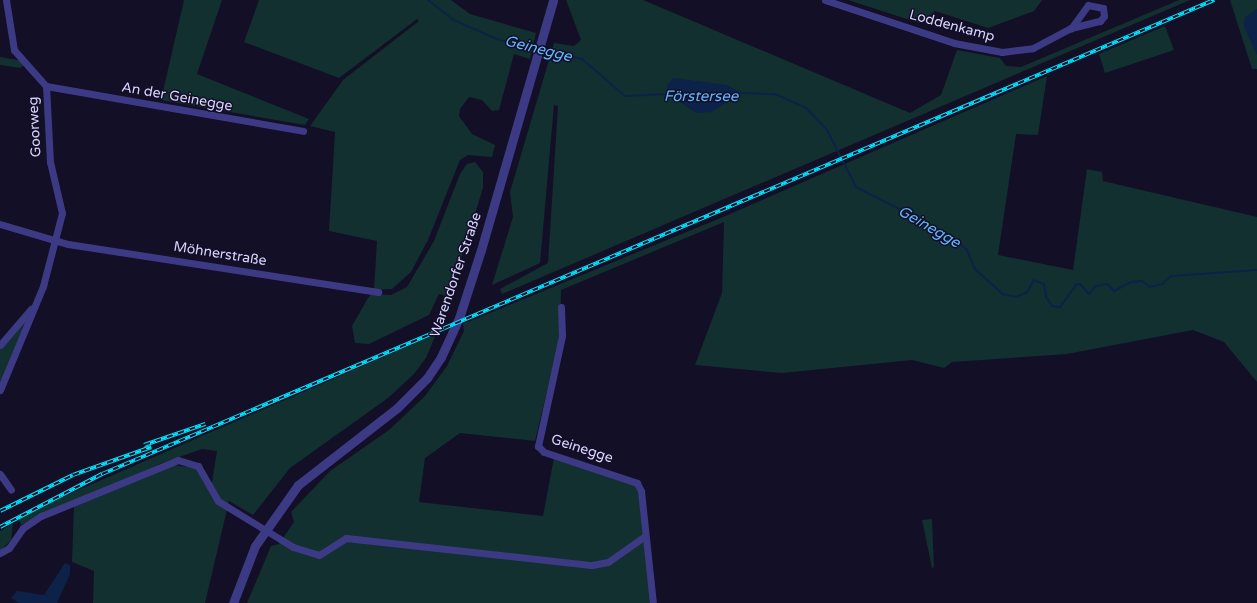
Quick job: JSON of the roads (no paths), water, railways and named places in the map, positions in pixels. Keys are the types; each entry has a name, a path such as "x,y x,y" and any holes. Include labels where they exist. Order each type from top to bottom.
{"street":[{"name":"Goorweg","path":"0,390 36,304 58,241 62,213 50,162 46,86 14,50 6,0"},
{"name":"Warendorfer Straße","path":"233,603 247,562 265,529 304,479 398,408 427,378 441,357 459,318 535,74 553,0"},
{"name":"Loddenkamp","path":"825,0 987,50 1033,48 1071,28 1100,21 1104,16 1103,8 1088,5 1071,28"},
{"name":"An der Geinegge","path":"46,86 303,131"},
{"name":"Möhnerstraße","path":"0,224 58,241 378,292"},
{"path":"0,345 36,304"},
{"name":"Geinegge","path":"561,307 562,336 538,446 544,452 637,483 641,491 653,603"},
{"path":"0,553 13,544 23,528 41,516 178,460 198,466 218,501 293,547 319,555 346,538 592,565 608,562 645,536"},
{"path":"0,474 11,490"},
{"path":"633,545 648,550"}],"water":[{"path":"1257,9 1257,55 1244,27 1245,17"},
{"name":"Förstersee","path":"673,78 727,85 742,93 711,112 696,113 668,94 667,85"},
{"path":"65,563 70,565 70,574 57,603 19,603 11,598 17,591 44,595"}],"waterway":[{"name":"Geinegge","path":"428,0 454,20 494,38 537,50"},
{"name":"Geinegge","path":"541,51 582,59 625,96 668,94"},
{"name":"Geinegge","path":"742,93 775,94 806,108 827,130 856,187 899,209 933,233 950,236 967,250 975,269 1003,294 1016,297 1027,292 1034,280 1044,284 1046,297 1052,306 1060,307 1076,285 1080,284 1089,294 1096,286 1107,284 1114,291 1131,282 1142,281 1150,287 1162,284 1171,276 1257,270"}],"railway":[{"path":"0,527 102,474 1214,0"},
{"path":"144,445 205,424"},
{"path":"0,511 73,475 151,447"}]}
